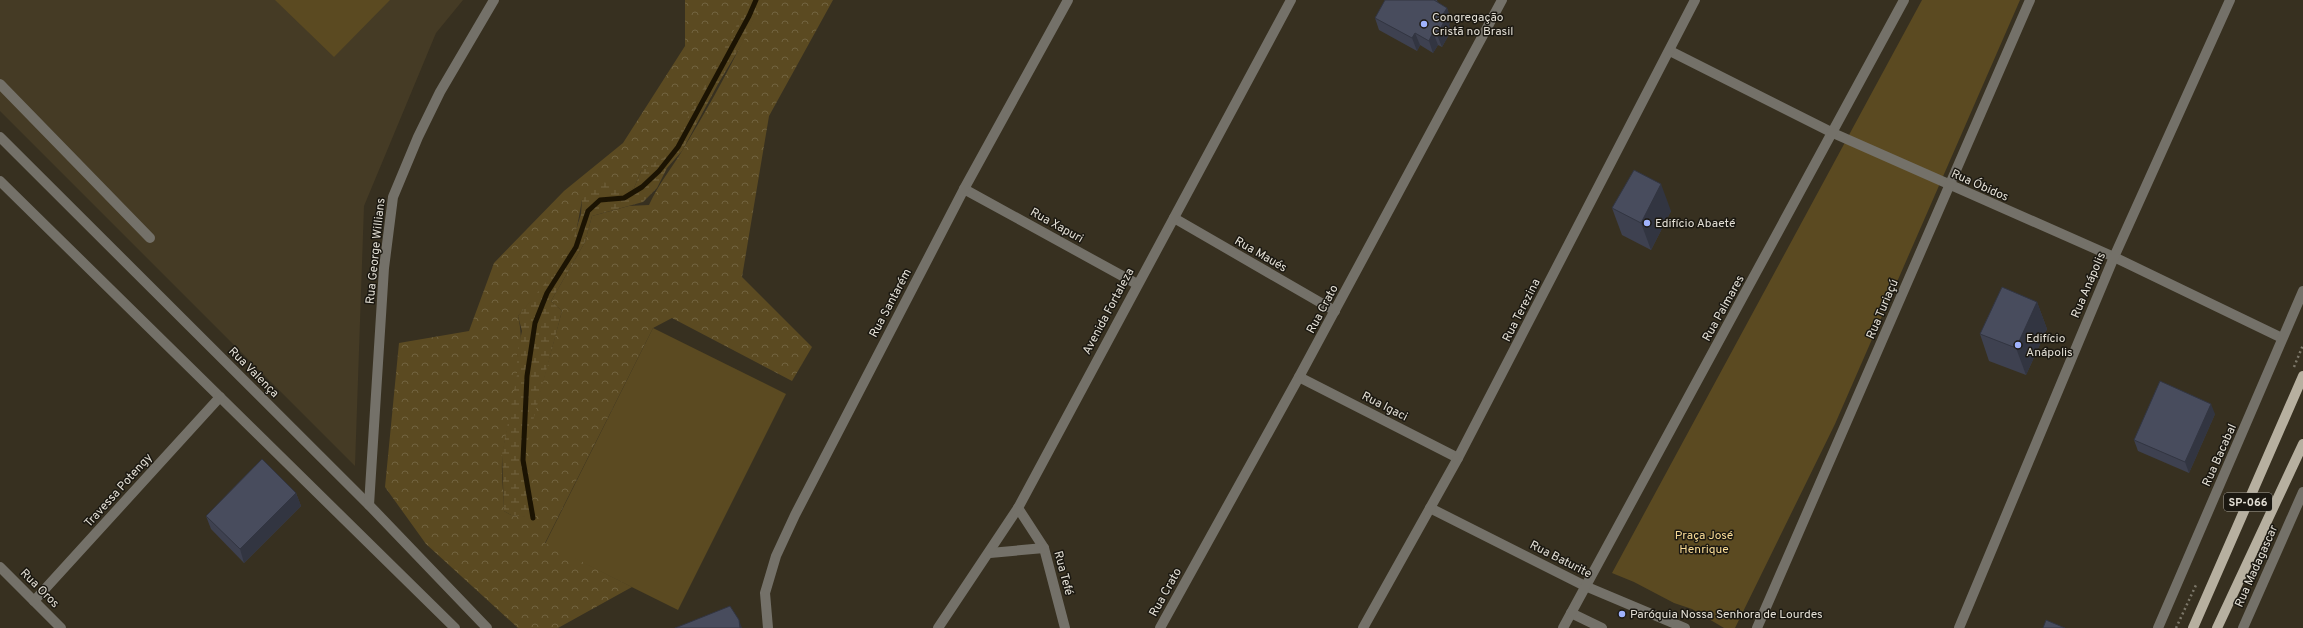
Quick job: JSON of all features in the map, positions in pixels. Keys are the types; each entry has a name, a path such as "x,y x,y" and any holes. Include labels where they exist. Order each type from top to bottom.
{"main road":[{"name":"SP-066","path":"2193,628 2303,376"},
{"name":"SP-066","path":"2217,628 2303,444"}],"street":[{"name":"Rua George Willians","path":"369,505 384,268 392,197 418,137 440,92 494,0"},
{"name":"Rua Santarém","path":"768,628 765,593 776,556 788,528 964,189 1068,0"},
{"name":"Avenida Fortaleza","path":"938,628 990,553 1018,508 1137,284 1291,0"},
{"name":"Rua Crato","path":"1160,628 1335,311 1502,0"},
{"name":"Rua Terezina","path":"1363,628 1458,458 1670,51 1695,0"},
{"name":"Rua Palmares","path":"1563,628 1904,0"},
{"name":"Rua Turiaçú","path":"1757,628 2030,0"},
{"name":"Rua Anápolis","path":"1959,628 2114,258 2230,0"},
{"name":"Rua Óbidos","path":"1670,51 1833,133 1949,186 2114,258 2282,338"},
{"path":"0,84 150,238"},
{"name":"Rua Valença","path":"0,137 369,505 487,628"},
{"path":"0,181 455,628"},
{"name":"Rua Xapuri","path":"964,189 1137,284"},
{"name":"Rua Maués","path":"1174,218 1335,311"},
{"name":"Rua Bacabal","path":"2158,628 2303,292"},
{"name":"Rua Igaci","path":"1299,377 1458,458"},
{"name":"Travessa Potengy","path":"34,601 220,398"},
{"name":"Rua Madagascar","path":"2243,628 2299,507 2303,492"},
{"name":"Rua Tefé","path":"1018,508 1044,548 1065,628"},
{"name":"Rua Baturite","path":"1430,508 1585,586 1685,628"},
{"path":"990,553 1044,548"},
{"name":"Rua Oros","path":"0,567 61,628"},
{"path":"1571,613 1602,628"}],"shaded area":[{"path":"0,0 463,0 436,33 364,206 355,466 0,111"}],"green space":[{"path":"275,0 390,0 334,57"},
{"path":"685,0 753,0 671,156 641,171 634,188 621,194 607,183 582,200 572,254 518,316 521,348 519,366 502,459 504,511 511,515 532,517 523,455 562,311 551,301 585,242 592,216 629,206 649,205 656,191 704,114 744,39 762,0 833,0 769,116 742,277 812,347 792,381 672,318 653,328 545,543 632,587 558,628 518,628 426,544 385,487 399,343 469,331 494,263 564,191 623,143 685,46"},
{"path":"750,0 763,0 742,44 718,84 682,151 667,168 657,188 643,202 592,216 585,242 551,301 562,311 523,459 533,518 511,515 504,511 502,454 517,375 517,354 522,331 518,316 569,254 581,214 582,200 596,185 607,182 621,193 634,188 641,171 668,155"},
{"name":"Praça José Henrique","path":"1922,0 2020,0 1835,424 1735,628 1724,628 1692,609 1674,603 1634,582 1612,573"},
{"path":"653,328 786,394 678,610 545,544"}],"building":[{"name":"Congregação Cristã no Brasil","path":"1385,0 1434,0 1447,8 1442,16 1446,18 1437,35 1433,32 1429,41 1415,33 1412,38 1375,18"},
{"path":"1634,170 1661,184 1641,223 1612,208"},
{"path":"2002,287 2037,302 2016,348 1980,334"},
{"path":"2160,381 2211,404 2185,462 2134,440"},
{"path":"262,459 296,493 240,549 206,516"},
{"path":"730,606 739,620 740,628 675,628"},
{"path":"2046,620 2065,628 2043,628"}],"waterway":[{"path":"533,518 523,460 527,376 535,323 547,293 576,247 588,211 600,200 624,198 642,187 659,171 678,147 749,16 756,0"}],"place":[{"name":"Congregação Cristã no Brasil","path":"1424,24"},
{"name":"Edifício Abaeté","path":"1647,223"},
{"name":"Edifício Anápolis","path":"2018,345"},
{"name":"Paróquia Nossa Senhora de Lourdes","path":"1622,614"}]}
